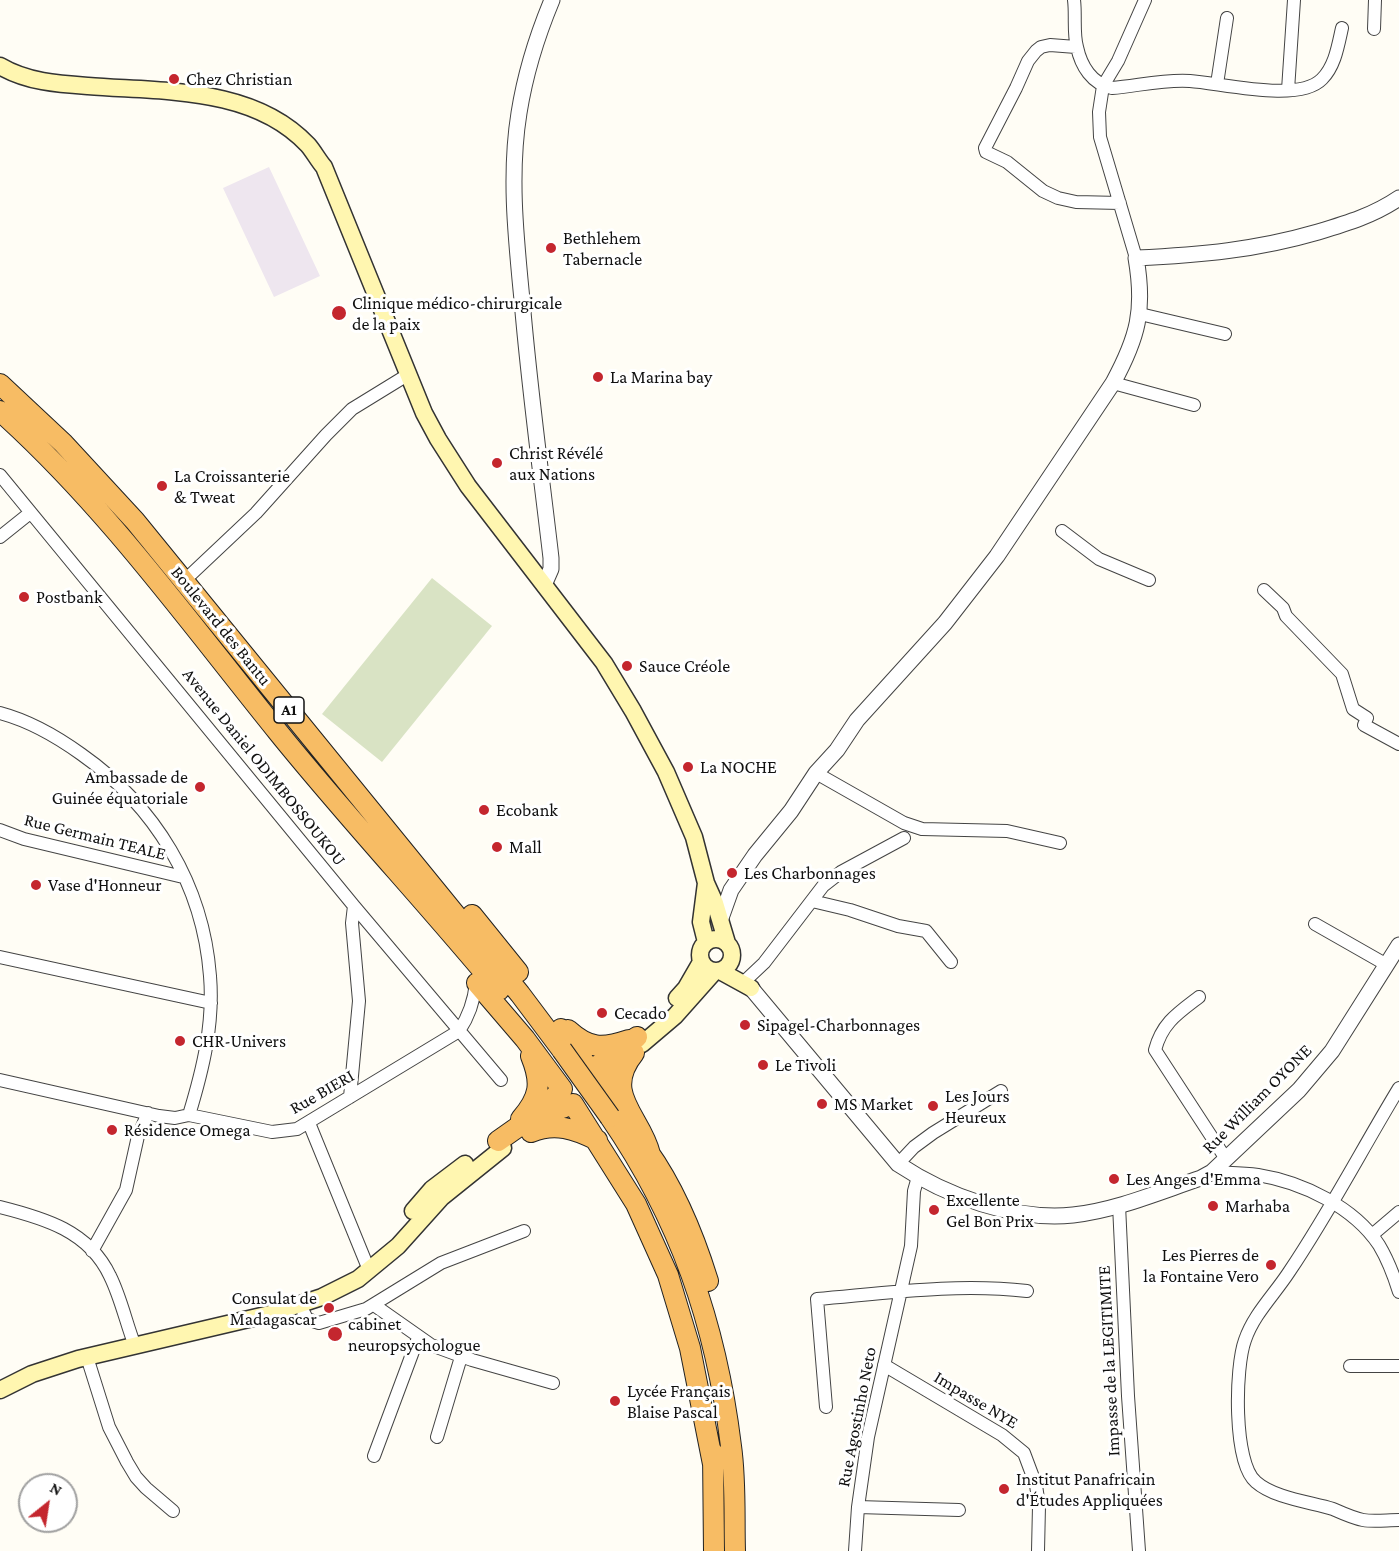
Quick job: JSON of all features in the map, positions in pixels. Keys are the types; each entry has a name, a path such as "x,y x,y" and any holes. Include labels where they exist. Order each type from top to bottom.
{"highway":[{"name":"Boulevard des Bantu","path":"0,384 80,461 185,580 513,985 558,1053"},
{"name":"Boulevard des Bantu","path":"0,411 67,476 115,530 280,734 474,960 558,1053"},
{"path":"297,719 321,741 493,938 595,1075 667,1182 693,1237 717,1311 731,1374 735,1410 736,1434 732,1448"},
{"path":"280,734 296,762 525,1040 568,1097 603,1126 643,1168 662,1203 695,1282 714,1350 732,1448 735,1551"},
{"path":"550,1014 579,1040 587,1044 604,1046 640,1040"},
{"path":"501,1145 536,1095 538,1071 525,1040"},
{"path":"595,1075 610,1058 640,1040"},
{"path":"640,1040 625,1066 621,1087 628,1108 648,1144 650,1154"},
{"path":"558,1053 603,1126 634,1170 650,1199 677,1263 686,1291 707,1374 712,1416 714,1551"},
{"path":"580,1068 595,1075 600,1092 594,1101 584,1106 568,1097 564,1079 571,1071 580,1068"},
{"path":"501,1145 542,1110 568,1097"},
{"path":"501,1145 549,1127 566,1127 579,1131 603,1126"}],"main road":[{"path":"0,66 35,80 55,83 216,98 265,114 292,131 308,146 324,167 424,413 452,462 604,663 656,751 694,837 706,884 730,951 728,966 712,968 675,1016 640,1040"},
{"path":"706,884 701,922 706,942"},
{"path":"719,939 730,951 749,984 712,968 700,951 706,942 719,939"},
{"path":"0,1390 43,1370 87,1356 270,1314 337,1291 369,1270 386,1255 402,1224 432,1189 501,1145"}],"street":[{"path":"544,585 551,569 551,558 526,349 514,179 518,116 523,90 552,0"},
{"path":"1074,0 1076,47 1090,76 1104,86 1127,87 1178,80 1261,90 1310,87 1321,81 1332,65 1342,28"},
{"path":"720,918 731,890 816,773 837,750 857,720 945,623 997,556 1113,383 1135,338 1140,314 1136,258 1100,137 1099,112 1104,86 1118,61 1145,0"},
{"path":"1288,90 1294,0"},
{"path":"1374,29 1375,0"},
{"path":"1217,84 1227,18"},
{"path":"1076,47 1050,45 1041,47 1028,60 985,148 986,152 1007,162 1043,191 1058,198 1076,202 1120,203"},
{"path":"1136,258 1223,252 1281,243 1370,216 1399,198"},
{"path":"1140,314 1225,334"},
{"path":"185,580 256,513 352,409 409,374"},
{"path":"1113,383 1194,405"},
{"name":"Avenue Daniel ODIMBOSSOUKOU","path":"0,475 354,906 501,1080"},
{"path":"0,537 30,513"},
{"path":"1062,531 1099,559 1149,580"},
{"path":"1264,590 1342,674 1353,709 1367,718 1364,724 1399,744"},
{"path":"0,713 43,730 84,756 116,781 154,823 171,850 196,906 204,934 210,978 211,1003 205,1054 189,1115"},
{"path":"816,773 904,823 922,828 1007,831 1059,843"},
{"name":"Rue Germain TEALE","path":"0,830 24,839 183,877"},
{"path":"749,984 823,886 841,872 904,838"},
{"path":"812,901 850,910 898,926 926,931 951,962"},
{"path":"350,1097 358,1001 352,923 354,906"},
{"path":"1315,924 1387,965"},
{"name":"Rue William OYONE","path":"749,984 898,1164 918,1177 975,1202 1018,1212 1069,1215 1119,1205 1201,1178 1212,1172 1299,1090 1332,1051 1399,945"},
{"path":"0,957 211,1003"},
{"path":"459,1031 468,1017 476,983"},
{"path":"1199,997 1168,1022 1155,1050 1226,1159"},
{"name":"Rue BIERI","path":"0,1080 175,1118 189,1115 272,1132 288,1131 309,1123 459,1031"},
{"path":"1399,1088 1289,1272 1252,1323 1238,1364 1237,1390 1242,1446 1248,1471 1255,1481 1268,1489 1360,1520 1399,1520"},
{"path":"898,1164 914,1146 1001,1091"},
{"path":"92,1251 126,1190 138,1136 148,1113"},
{"path":"309,1123 369,1270"},
{"path":"1212,1172 1256,1175 1283,1180 1332,1203 1372,1235 1385,1255 1399,1292"},
{"name":"Rue Agostinho Neto","path":"855,1551 858,1507 873,1406 902,1292 911,1246 914,1191 918,1177"},
{"name":"Impasse de la LEGITIMITE","path":"1119,1205 1128,1396 1139,1551"},
{"path":"0,1207 44,1219 81,1239 109,1274 135,1346"},
{"path":"1372,1235 1399,1212"},
{"path":"300,1305 307,1319 319,1323 374,1305 441,1263 524,1231"},
{"path":"826,1407 817,1299 983,1287 1027,1291"},
{"path":"374,1305 418,1338 440,1349 553,1383"},
{"path":"374,1456 418,1338"},
{"path":"87,1356 110,1427 127,1462 146,1488 173,1511"},
{"path":"437,1437 461,1357"},
{"name":"Impasse NYE","path":"884,1365 1002,1435 1024,1453 1036,1485 1039,1506 1038,1551"},
{"path":"1350,1366 1399,1366"},
{"path":"858,1507 959,1510"}],"shaded area":[{"path":"269,167 320,276 274,297 223,188"}],"green space":[{"path":"432,578 492,626 382,762 322,714"}],"place":[{"name":"Chez Christian","path":"174,79"},
{"name":"Bethlehem Tabernacle","path":"551,248"},
{"name":"Clinique médico-chirurgicale de la paix","path":"339,313"},
{"name":"La Marina bay","path":"598,377"},
{"name":"Christ Révélé aux Nations","path":"497,463"},
{"name":"La Croissanterie & Tweat","path":"162,486"},
{"name":"Postbank","path":"24,597"},
{"name":"Sauce Créole","path":"627,666"},
{"name":"La NOCHE","path":"688,767"},
{"name":"Ambassade de Guinée équatoriale","path":"200,787"},
{"name":"Ecobank","path":"484,810"},
{"name":"Mall","path":"497,847"},
{"name":"Les Charbonnages","path":"732,873"},
{"name":"Vase d'Honneur","path":"36,885"},
{"name":"Cecado","path":"602,1013"},
{"name":"Sipagel-Charbonnages","path":"745,1025"},
{"name":"CHR-Univers","path":"180,1041"},
{"name":"Le Tivoli","path":"763,1065"},
{"name":"MS Market","path":"822,1104"},
{"name":"Les Jours Heureux","path":"933,1106"},
{"name":"Résidence Omega","path":"112,1130"},
{"name":"Les Anges d'Emma","path":"1114,1179"},
{"name":"Marhaba","path":"1213,1206"},
{"name":"Excellente Gel Bon Prix","path":"934,1210"},
{"name":"Les Pierres de la Fontaine Vero","path":"1271,1265"},
{"name":"Consulat de Madagascar","path":"329,1308"},
{"name":"cabinet neuropsychologue","path":"335,1334"},
{"name":"Lycée Français Blaise Pascal","path":"615,1401"},
{"name":"Institut Panafricain d'Études Appliquées","path":"1004,1489"}]}
